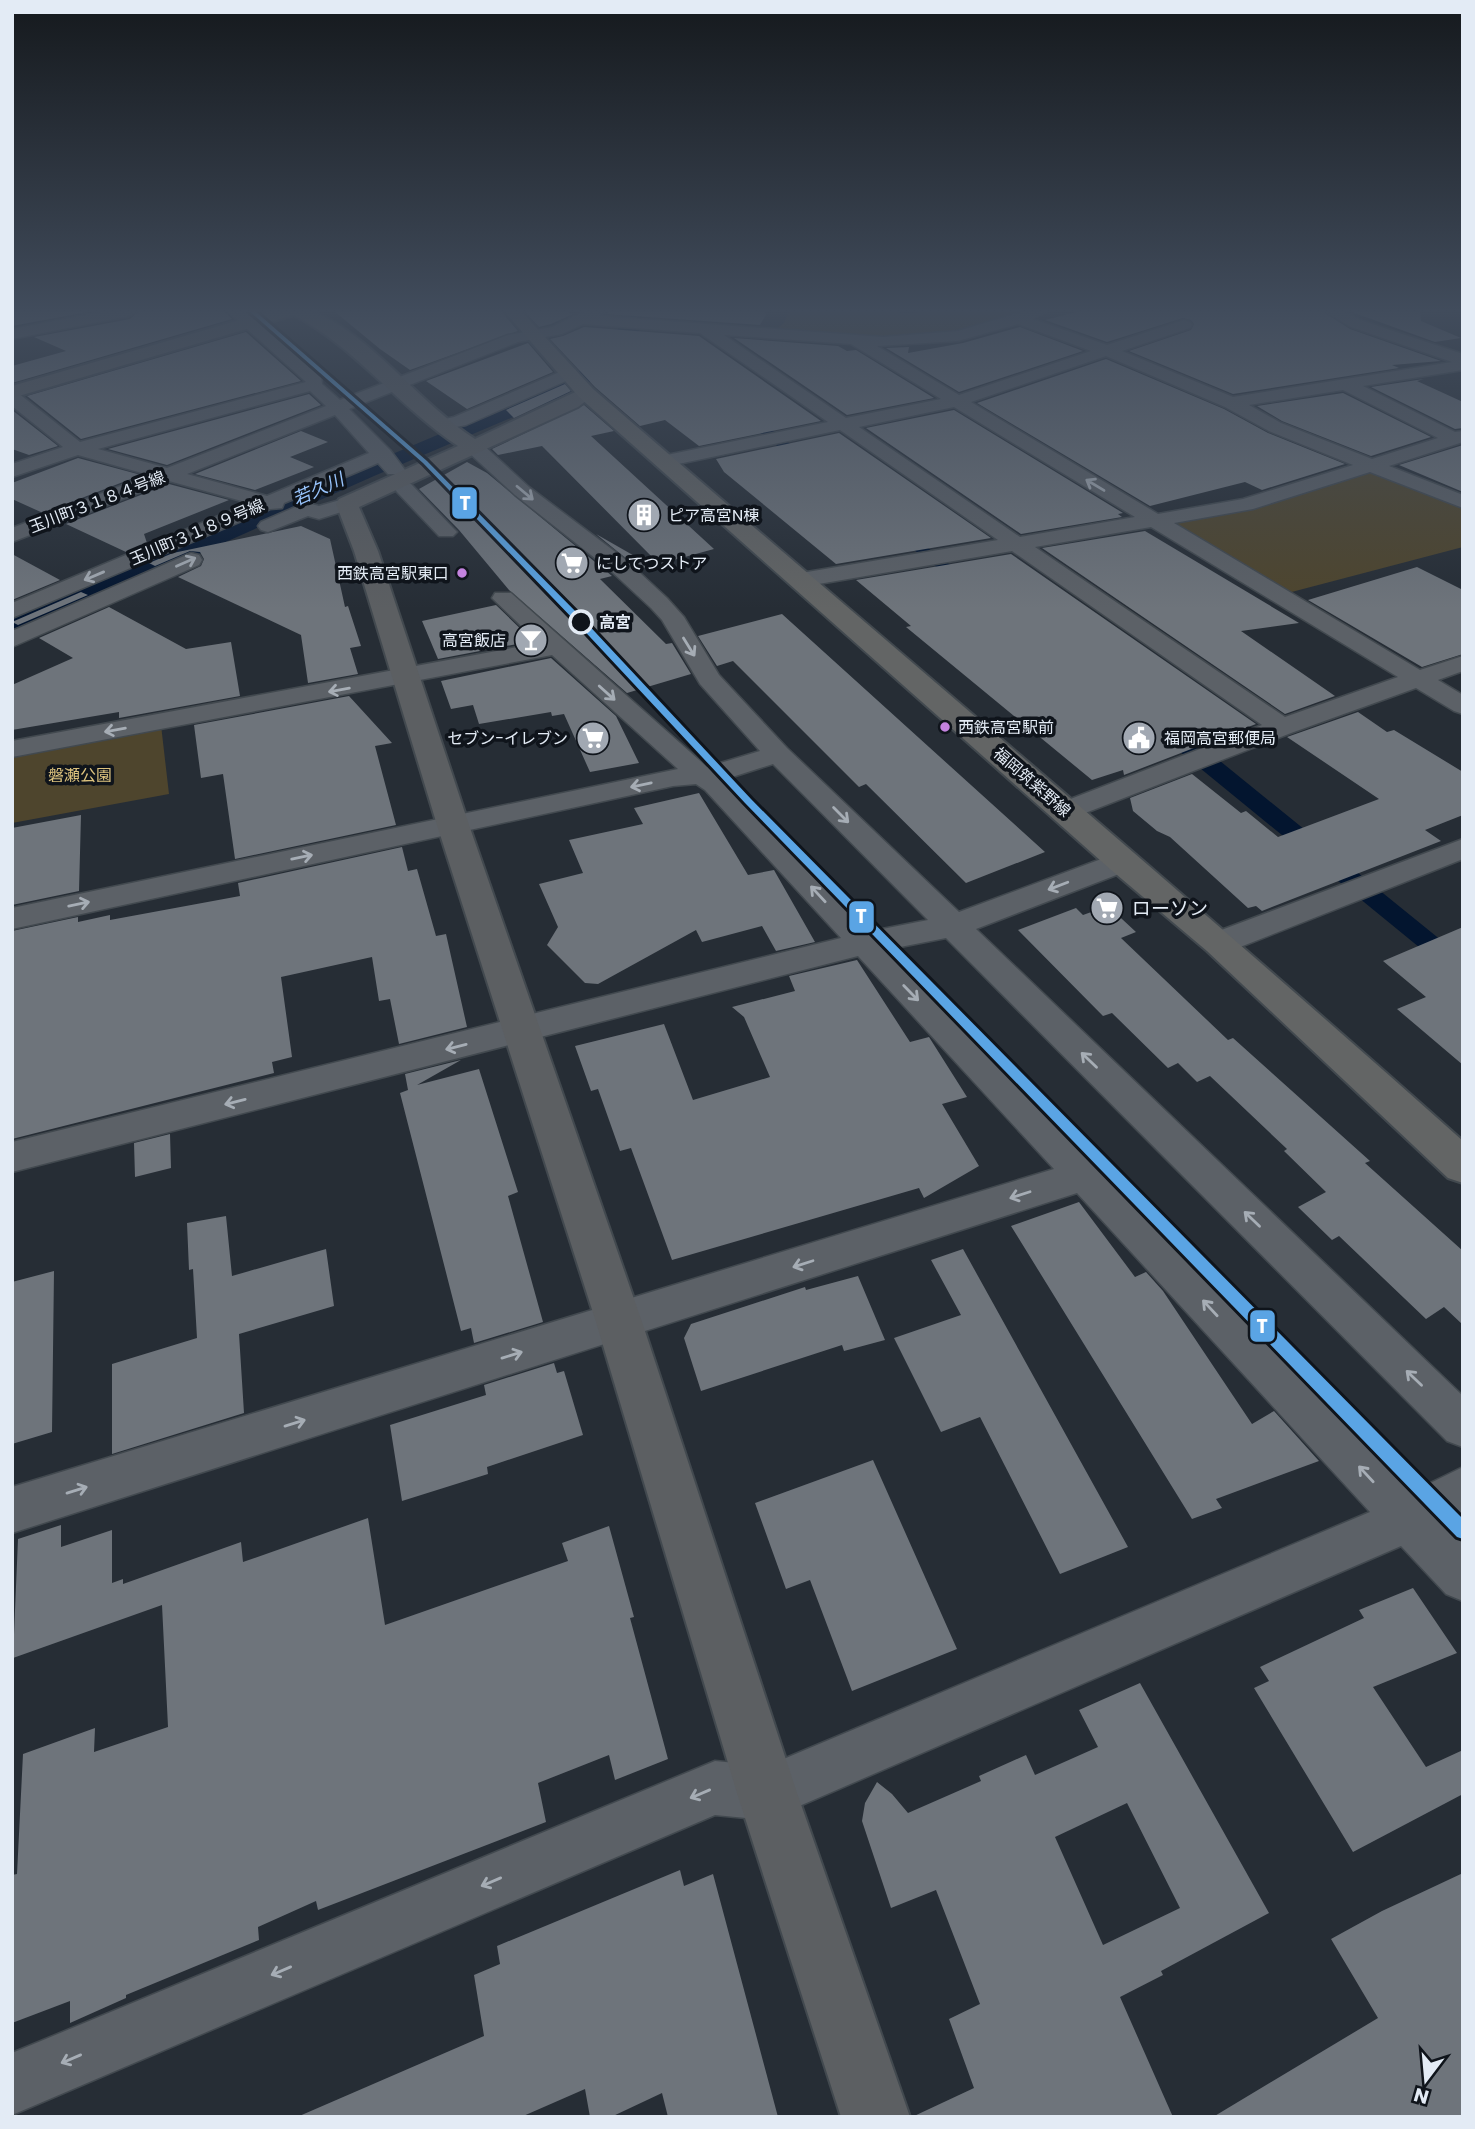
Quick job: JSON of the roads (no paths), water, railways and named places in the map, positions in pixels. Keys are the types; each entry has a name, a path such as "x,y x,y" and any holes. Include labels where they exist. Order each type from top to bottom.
{"main road":[{"name":"福岡筑紫野線","path":"608,410 1122,862 1219,943 1463,1166"}],"street":[{"path":"30,410 77,449 268,501 298,513 307,509 319,513 348,504 395,473 553,410"},
{"path":"12,471 77,449 216,410"},
{"name":"玉川町３１８４号線","path":"12,536 335,410"},
{"path":"340,410 446,533"},
{"path":"426,410 484,453 522,491 618,565 659,603 672,617 709,679 778,754 1463,1426"},
{"path":"444,426 491,410"},
{"path":"824,410 1282,727"},
{"path":"664,461 911,410"},
{"path":"972,410 1463,706"},
{"path":"1245,410 1275,426 1463,502"},
{"path":"1400,410 1458,438"},
{"path":"801,580 1246,505 1458,438"},
{"name":"玉川町３１８９号線","path":"12,611 268,501 395,473"},
{"path":"348,504 366,551 453,825 620,1322 767,1793 876,2117"},
{"name":"玉川町３１８９号線","path":"254,532 298,513"},
{"name":"玉川町３１８９号線","path":"12,640 216,549"},
{"path":"505,599 555,647 700,775 715,784 1463,1577"},
{"path":"12,749 555,647"},
{"path":"1065,811 1282,727 1463,663"},
{"path":"12,919 673,778 712,775 778,754"},
{"path":"1219,943 1463,848"},
{"path":"12,1157 864,943 953,926 1122,862"},
{"path":"12,1510 1085,1175"},
{"path":"12,2084 715,1788 767,1793 1408,1519 1463,1490"}],"water":[{"name":"若久川","path":"493,410 529,410 12,637 12,615"},
{"path":"730,410 746,410 1051,641 1204,748 1463,958 1463,983 1184,755"}],"place":[{"name":"ピア高宮N棟","path":"644,515"},
{"name":"にしてつストア","path":"572,563"},
{"name":"西鉄高宮駅東口","path":"462,573"},
{"name":"高宮","path":"581,622"},
{"name":"高宮飯店","path":"531,640"},
{"name":"西鉄高宮駅前","path":"945,727"},
{"name":"セブン-イレブン","path":"593,738"},
{"name":"福岡高宮郵便局","path":"1139,738"},
{"name":"ローソン","path":"1107,908"}],"park label":[{"name":"磐瀬公園","path":"80,775"}]}
